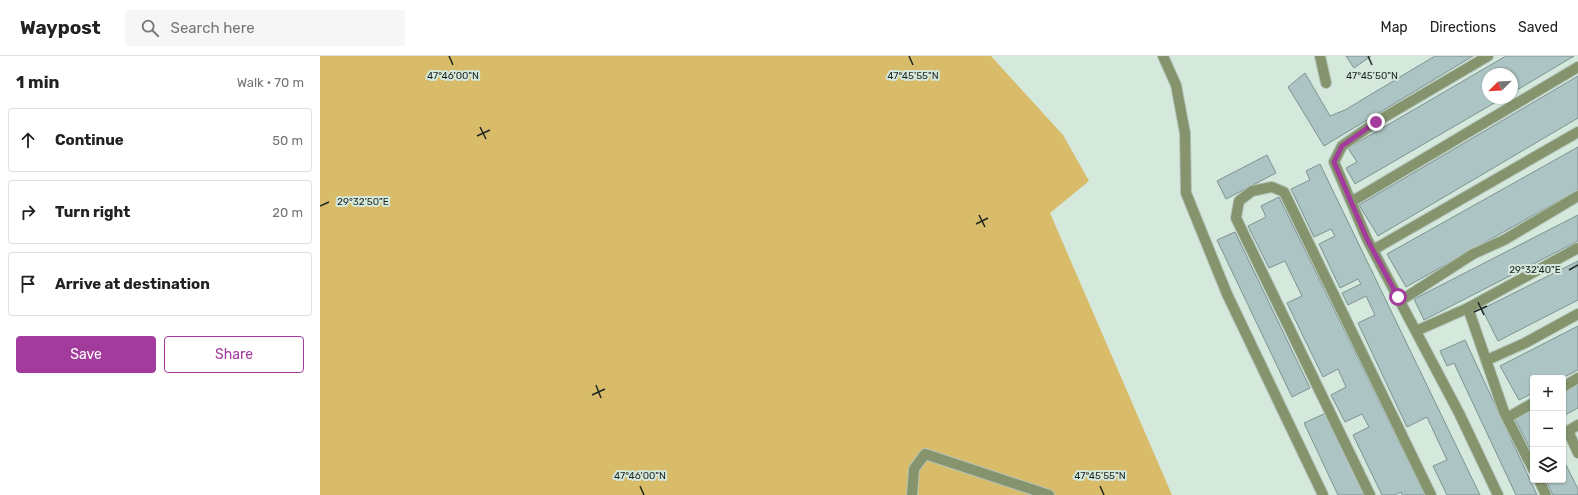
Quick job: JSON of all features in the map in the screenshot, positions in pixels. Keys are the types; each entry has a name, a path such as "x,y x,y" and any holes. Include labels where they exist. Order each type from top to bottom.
{"street":[{"path":"1163,56 1176,85 1185,133 1186,193 1227,294 1323,495"},
{"path":"1320,56 1326,83"},
{"path":"1488,56 1376,122 1342,146 1334,162 1373,250 1460,413 1498,495"},
{"path":"1351,202 1578,67"},
{"path":"1373,250 1578,132"},
{"path":"1370,495 1236,218 1239,201 1252,191 1272,187 1284,192 1431,495"},
{"path":"1400,301 1473,254 1504,240 1578,196"},
{"path":"1416,331 1468,308 1578,248"},
{"path":"1468,308 1507,418 1530,463"},
{"path":"1487,360 1525,343 1578,314"},
{"path":"1566,385 1578,378"},
{"path":"1507,418 1530,405"},
{"path":"1578,425 1568,431 1578,453"},
{"path":"912,495 914,469 925,454 1049,495"},
{"path":"1540,483 1546,495"}],"shaded area":[{"path":"320,56 991,56 1063,135 1089,181 1050,213 1172,495 320,495"}],"building":[{"path":"1346,56 1371,56 1354,68"},
{"path":"1435,56 1473,56 1324,146 1288,87 1305,73 1330,116 1345,110"},
{"path":"1506,56 1574,56 1518,89 1518,68 1485,68"},
{"path":"1482,70 1482,104 1493,104 1355,184 1346,168 1357,162 1348,148"},
{"path":"1578,76 1578,118 1378,236 1359,205"},
{"path":"1578,147 1578,190 1406,287 1387,254"},
{"path":"1267,155 1276,173 1226,199 1217,181"},
{"path":"1320,164 1480,495 1447,495 1433,466 1447,460 1427,417 1407,427 1358,323 1375,315 1366,296 1348,305 1342,293 1361,284 1358,279 1340,288 1319,244 1335,236 1331,229 1314,237 1291,189 1310,180 1306,171"},
{"path":"1279,197 1425,495 1402,495 1401,492 1395,495 1382,495 1353,435 1369,427 1362,414 1345,422 1331,395 1346,387 1338,369 1323,377 1287,303 1302,296 1285,261 1269,268 1248,226 1266,217 1261,206"},
{"path":"1578,215 1578,241 1424,320 1414,299"},
{"path":"1235,232 1310,388 1292,397 1217,240"},
{"path":"1578,261 1578,300 1498,341 1482,309"},
{"path":"1578,326 1578,370 1566,376 1530,375 1530,394 1519,400 1500,366"},
{"path":"1465,340 1530,480 1530,483 1531,483 1537,495 1516,495 1454,363 1447,366 1440,351"},
{"path":"1578,384 1578,408 1566,414 1566,411 1566,390"},
{"path":"1530,409 1530,449 1514,417"},
{"path":"1326,413 1364,495 1338,495 1304,423"},
{"path":"1566,465 1578,489 1578,495 1553,495 1547,483 1566,483"}],"route":[{"path":"1376,122 1342,146 1334,162 1367,239 1398,297"}]}
